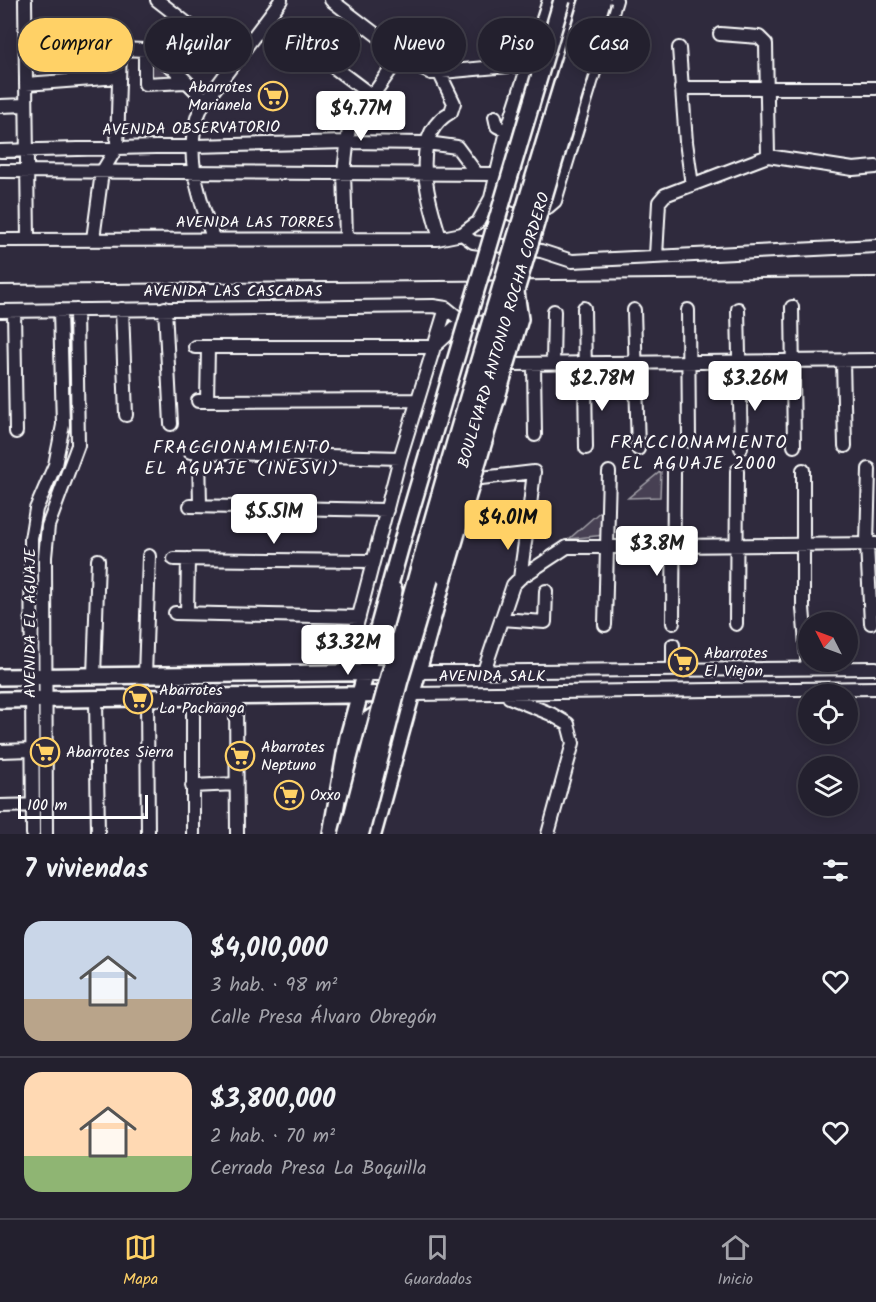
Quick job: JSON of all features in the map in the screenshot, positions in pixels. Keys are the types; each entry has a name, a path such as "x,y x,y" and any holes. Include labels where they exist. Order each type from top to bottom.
{"highway":[{"name":"BOULEVARD ANTONIO ROCHA CORDERO","path":"348,834 387,681 497,297 588,0"},
{"name":"BOULEVARD ANTONIO ROCHA CORDERO","path":"360,834 399,682 602,0"}],"main road":[{"path":"332,834 342,766 359,697 406,527 562,0"},
{"path":"433,619 520,319 516,292"},
{"path":"393,575 394,611 390,636 393,649 397,654 416,656 428,638"},
{"name":"BOULEVARD ANTONIO ROCHA CORDERO","path":"373,834 433,619"},
{"name":"AVENIDA SALK","path":"0,677 418,672"},
{"path":"252,675 253,698"},
{"name":"AVENIDA SALK","path":"0,700 359,697 413,694"},
{"path":"332,834 362,726 372,716 387,716 394,723 396,732 392,767"}],"street":[{"path":"25,0 28,240"},
{"path":"157,0 180,18"},
{"path":"268,18 281,0"},
{"path":"331,0 372,31"},
{"path":"543,18 549,0"},
{"path":"491,198 499,207 522,216 535,215 555,201 616,0"},
{"path":"252,39 264,23"},
{"path":"720,34 763,39 766,44 768,156"},
{"path":"679,48 692,185"},
{"path":"93,239 102,172 117,147 120,49 145,50"},
{"path":"146,72 146,84 185,82"},
{"path":"176,72 206,101"},
{"path":"213,238 197,191 193,145 195,120 227,72"},
{"path":"339,72 371,96"},
{"path":"346,238 344,172 349,128 389,72"},
{"path":"429,72 439,72 454,103 451,112 443,117 435,127 427,143 426,190 440,238"},
{"path":"526,72 507,131 491,198 478,222 462,234 473,242 541,251 572,261 876,246"},
{"path":"26,84 119,77"},
{"path":"681,88 876,88"},
{"path":"0,106 26,105"},
{"path":"495,117 497,126 507,131"},
{"name":"AVENIDA OBSERVATORIO","path":"0,151 346,142 427,143 457,147 477,174"},
{"path":"656,256 661,198 692,185 768,156 853,169 876,167"},
{"path":"0,171 496,174"},
{"name":"AVENIDA LAS TORRES","path":"0,240 440,238 462,234"},
{"path":"792,307 794,446"},
{"path":"165,308 171,424"},
{"name":"AVENIDA LAS CASCADAS","path":"0,311 165,308 446,308"},
{"path":"344,674 400,459 418,400 434,347 446,308 462,321 434,347 202,347 202,401 418,400"},
{"path":"584,308 587,363 586,448"},
{"path":"122,309 126,415"},
{"path":"738,309 741,448"},
{"name":"AVENIDA EL AGUAJE","path":"33,834 40,805 40,700 31,539 36,509 55,465 63,425 60,310"},
{"name":"AVENIDA EL AGUAJE","path":"39,676 48,526 78,445 76,310"},
{"path":"634,310 638,449"},
{"path":"688,310 689,441"},
{"path":"14,311 16,432"},
{"path":"553,363 554,311"},
{"name":"BOULEVARD ANTONIO ROCHA CORDERO","path":"433,619 447,590 481,478 513,364 516,343 512,332 504,326 462,321"},
{"path":"513,364 876,360"},
{"path":"843,361 845,446"},
{"path":"534,364 535,435"},
{"path":"387,510 195,506 194,452 400,459"},
{"path":"869,469 872,544 871,623"},
{"path":"803,470 803,612"},
{"path":"736,624 737,471"},
{"path":"481,478 534,472 530,505"},
{"path":"605,625 609,472"},
{"path":"673,623 674,472"},
{"path":"520,578 526,528"},
{"path":"484,671 513,585 520,578 567,548 872,544"},
{"path":"145,676 149,556"},
{"path":"174,558 373,561"},
{"path":"188,559 181,613 359,617"},
{"path":"94,676 98,560"},
{"path":"501,619 545,622 546,591"},
{"path":"673,645 673,670"},
{"name":"AVENIDA SALK","path":"858,668 876,668"},
{"name":"AVENIDA SALK","path":"418,672 798,669"},
{"name":"AVENIDA SALK","path":"413,694 876,688"},
{"path":"502,694 551,714 568,724 573,743 548,834"},
{"path":"193,698 193,834"},
{"path":"236,698 237,834"},
{"path":"96,699 99,834"},
{"path":"147,699 148,834"},
{"name":"AVENIDA EL AGUAJE","path":"40,700 32,750 46,834"},
{"path":"0,751 32,750"},
{"path":"192,786 236,784"},
{"path":"0,806 40,805"}],"shaded area":[{"path":"149,72 177,74 148,79"},
{"path":"661,471 660,497 628,498"},
{"path":"603,509 604,535 569,539"}],"railway":[{"path":"0,285 876,277"}],"place":[{"name":"Abarrotes Marianela","path":"273,96"},
{"name":"Abarrotes El Viejon","path":"683,662"},
{"name":"Abarrotes La Pachanga","path":"138,699"},
{"name":"Abarrotes Sierra","path":"45,752"},
{"name":"Abarrotes Neptuno","path":"240,756"},
{"name":"Oxxo","path":"289,795"}],"district":[{"name":"FRACCIONAMIENTO EL AGUAJE 2000","path":"699,453"},
{"name":"FRACCIONAMIENTO EL AGUAJE (INESVI)","path":"242,458"}]}
